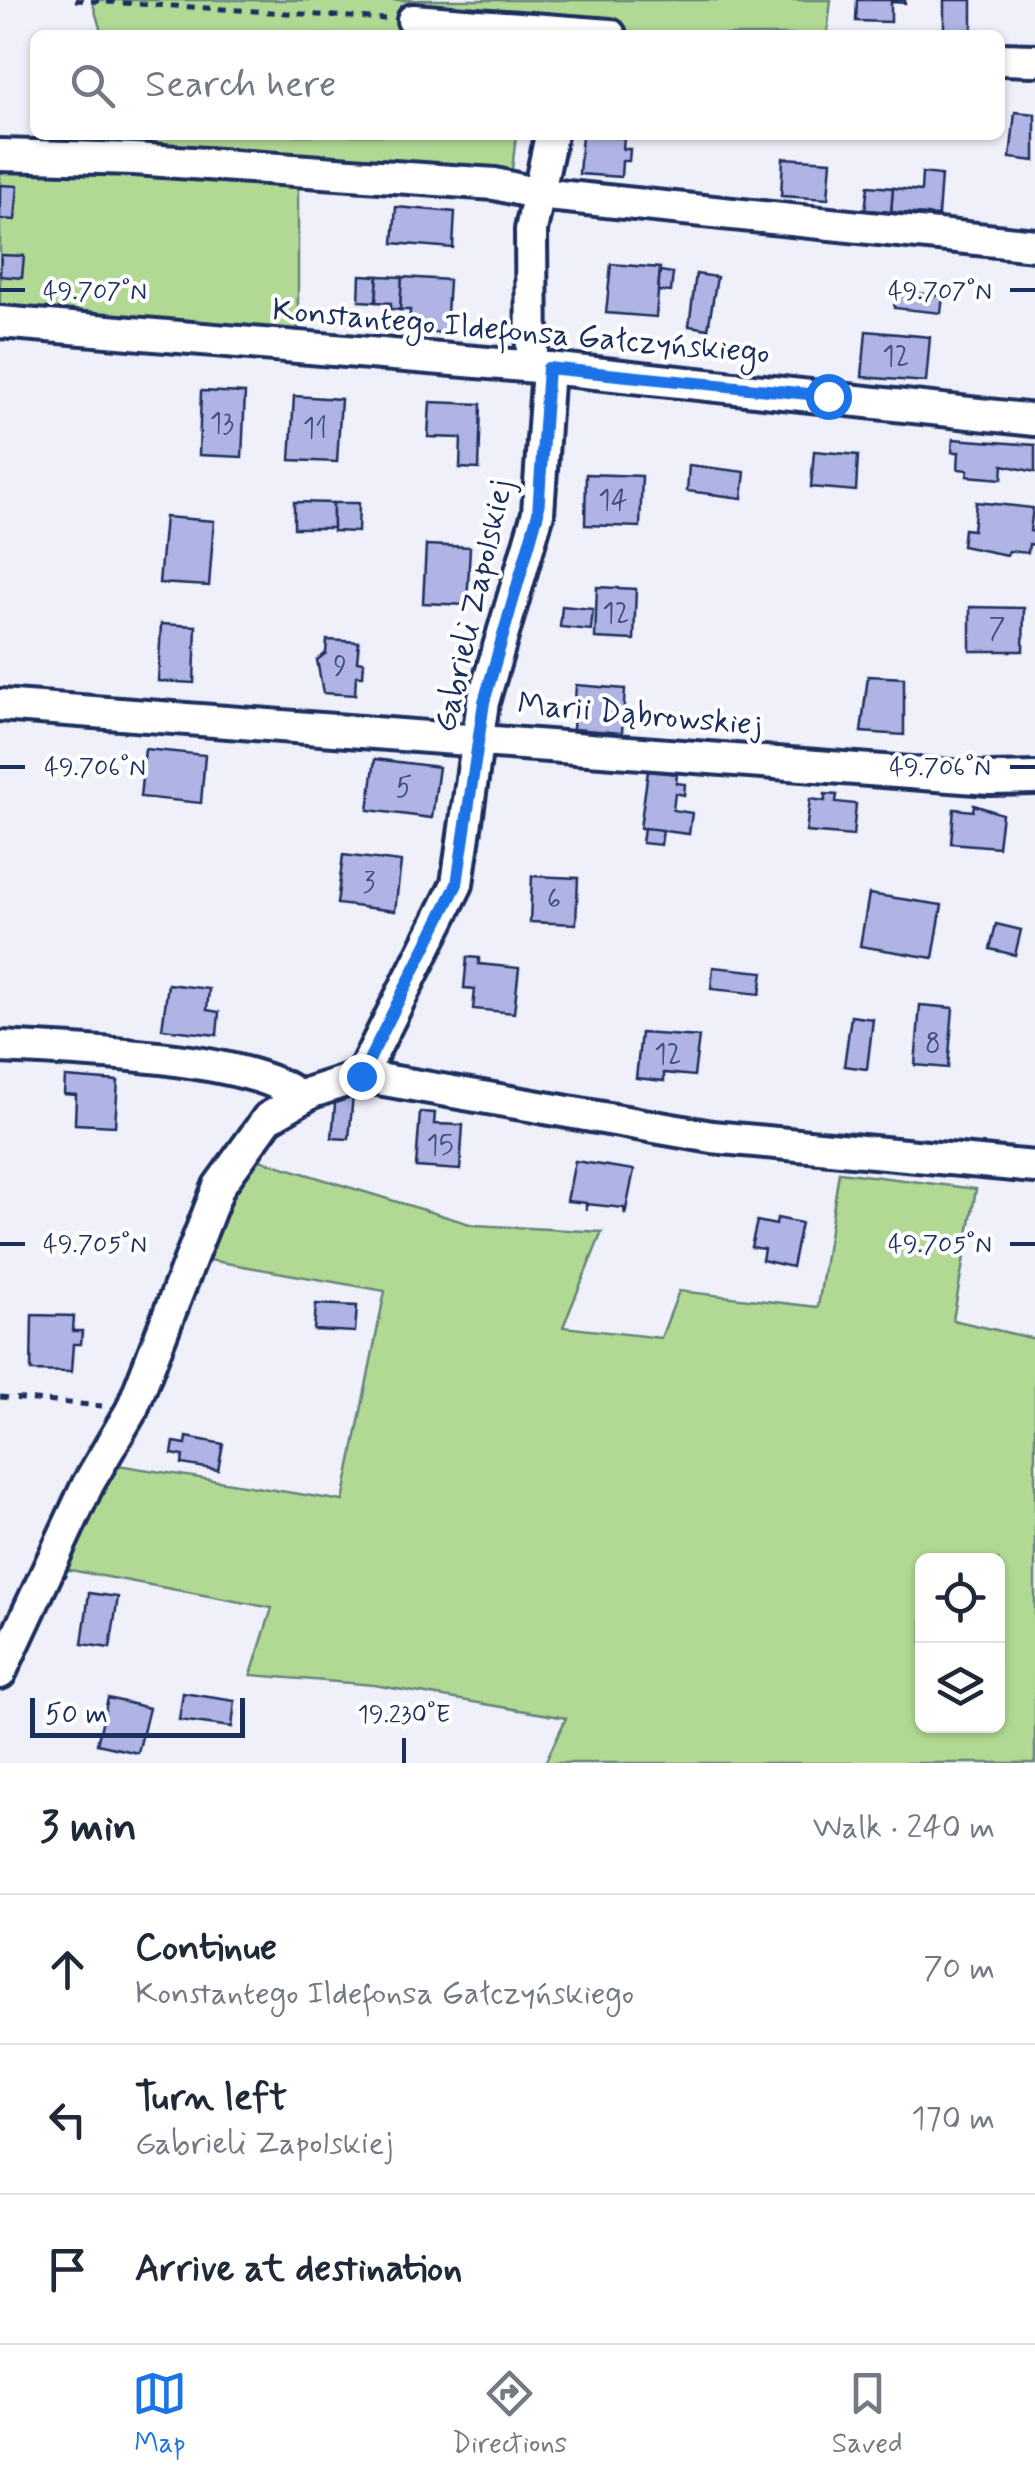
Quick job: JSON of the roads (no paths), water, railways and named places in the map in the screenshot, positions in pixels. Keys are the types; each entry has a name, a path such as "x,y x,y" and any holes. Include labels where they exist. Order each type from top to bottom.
{"street":[{"path":"413,20 544,30"},
{"path":"1005,59 1035,60"},
{"name":"Gabrieli Zapolskiej","path":"361,1076 457,884 484,702 538,513 540,367 531,230 550,140"},
{"path":"0,155 134,159 456,182 538,194 1035,245"},
{"name":"Konstantego Ildefonsa Gałczyńskiego","path":"0,322 540,367 1035,420"},
{"name":"Marii Dąbrowskiej","path":"0,705 478,737 990,779 1035,778"},
{"path":"0,1047 220,1067 272,1079 301,1098"},
{"path":"0,1674 88,1484 132,1409 219,1186 268,1118 301,1098 361,1076 712,1137 1035,1167"}]}
